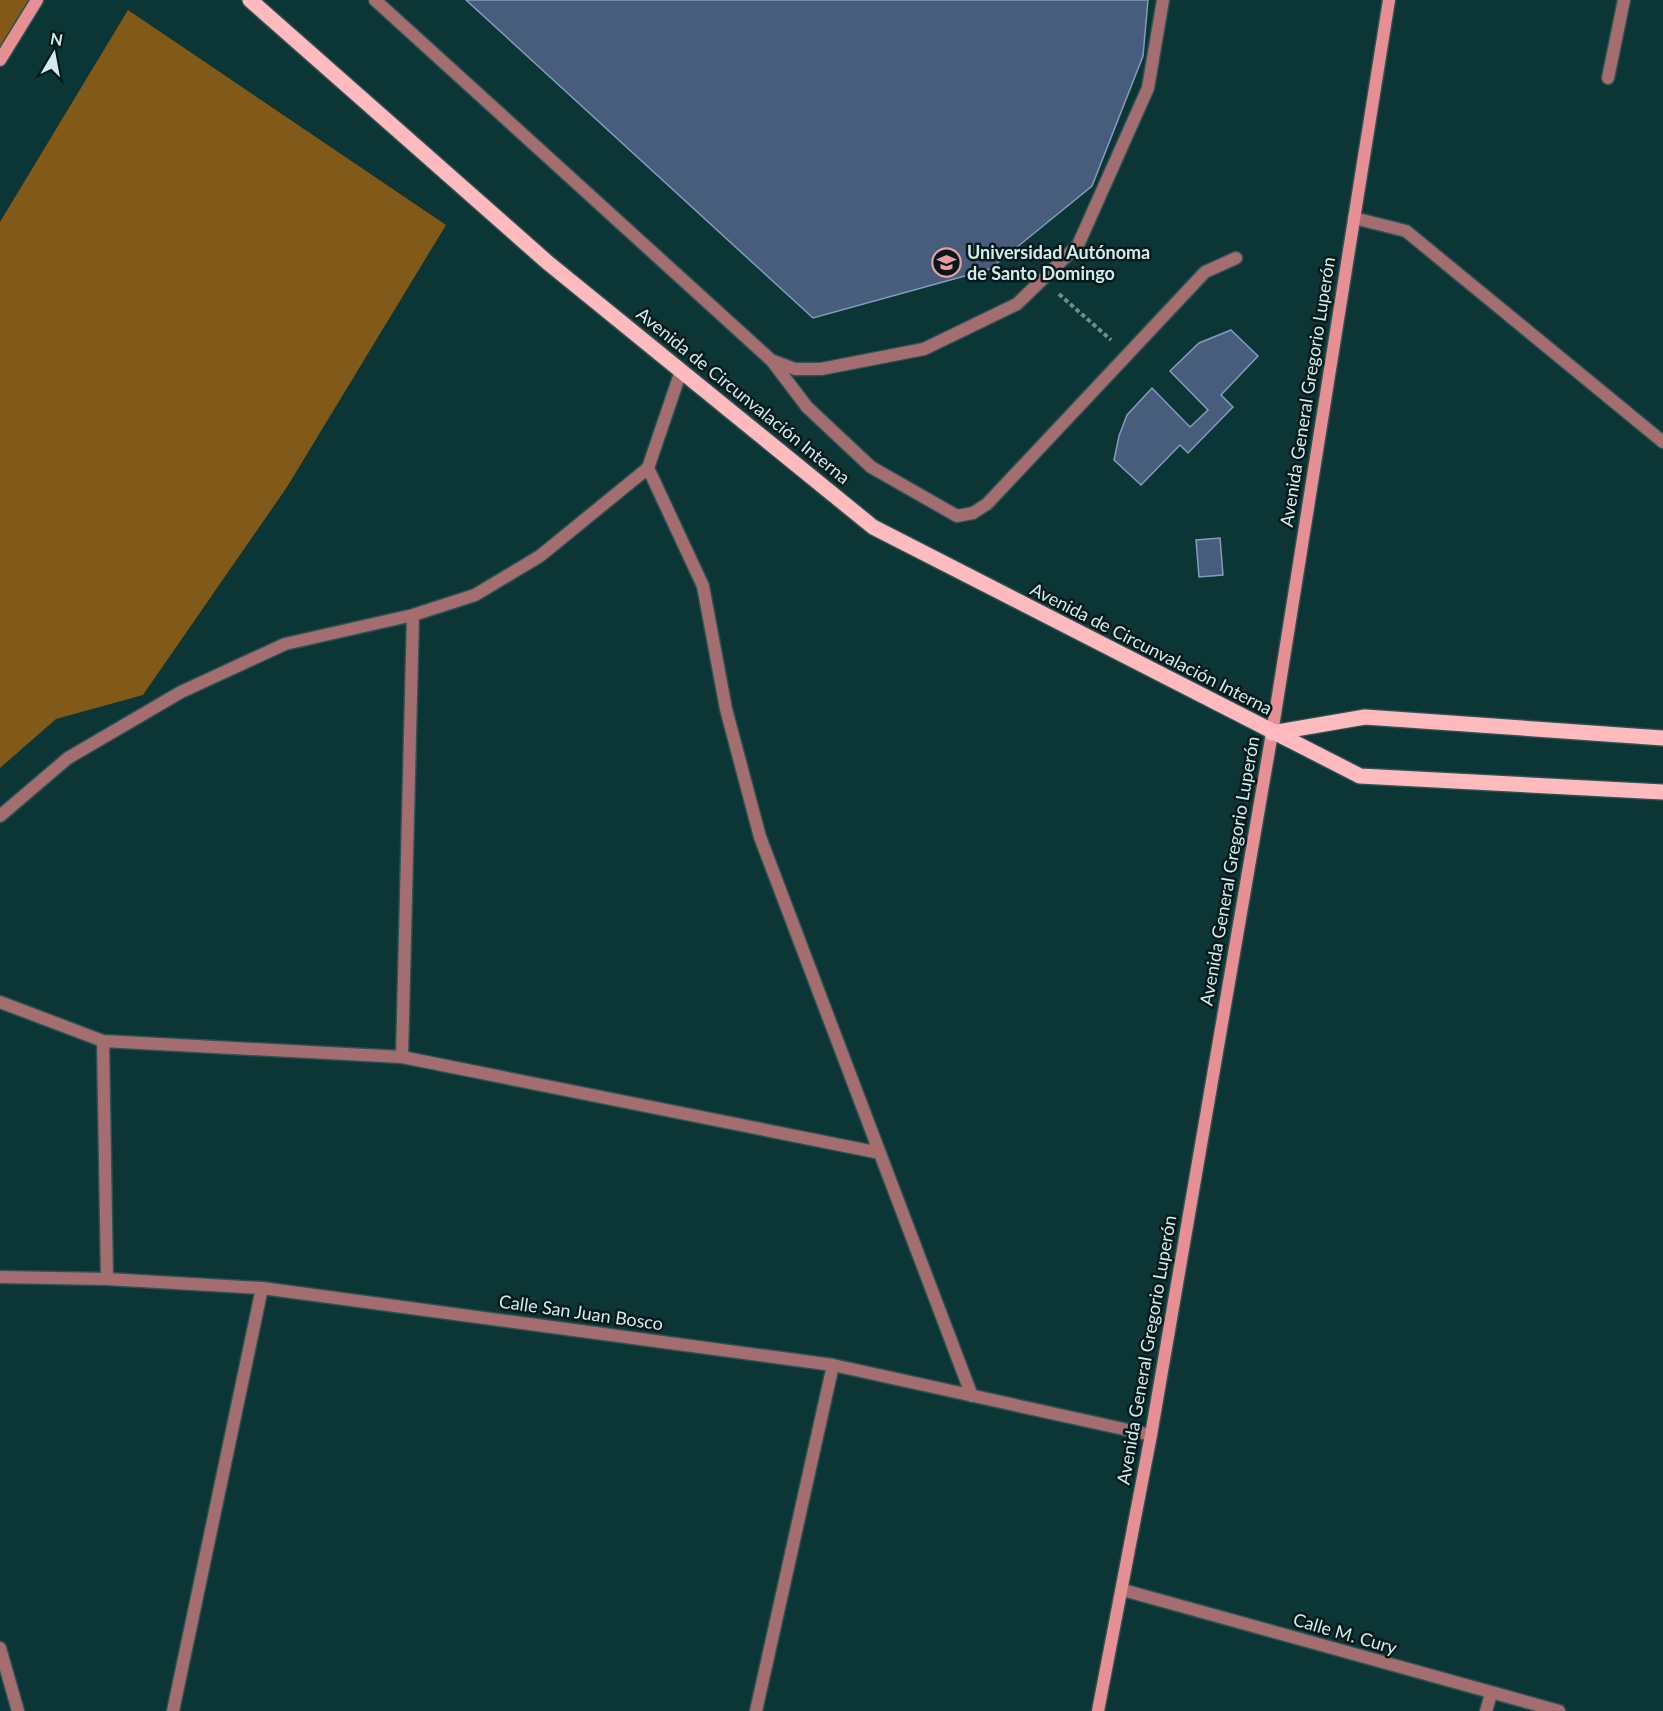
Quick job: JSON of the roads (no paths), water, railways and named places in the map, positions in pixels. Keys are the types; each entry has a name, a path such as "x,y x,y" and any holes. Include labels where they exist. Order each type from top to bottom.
{"main road":[{"path":"0,60 37,0"},
{"name":"Avenida de Circunvalación Interna","path":"250,0 547,262 873,527 1360,776 1663,792"},
{"name":"Avenida General Gregorio Luperón","path":"1098,1711 1151,1436 1272,733 1389,0"},
{"name":"Avenida de Circunvalación Interna","path":"1272,733 1365,717 1663,738"}],"street":[{"path":"375,0 771,360 807,407 871,467 957,516 973,513 987,504 1205,272 1236,258"},
{"path":"771,360 795,369 821,369 924,349 1017,304 1078,245 1148,88 1163,0"},
{"path":"1608,78 1624,0"},
{"path":"1354,218 1407,231 1663,442"},
{"path":"0,816 68,759 181,692 285,644 413,615 475,595 540,556 648,468 681,371"},
{"path":"648,468 703,586 726,709 760,837 972,1396"},
{"path":"402,1057 413,615"},
{"path":"0,1002 103,1041 402,1057 880,1153"},
{"path":"103,1041 107,1279"},
{"name":"Calle San Juan Bosco","path":"0,1277 107,1279 262,1288 833,1365 1151,1436"},
{"path":"173,1711 262,1288"},
{"path":"756,1711 833,1365"},
{"name":"Calle M. Cury","path":"1123,1590 1491,1694 1559,1711"},
{"path":"0,1648 18,1711"},
{"path":"1486,1711 1491,1694"}],"place":[{"name":"Universidad Autónoma de Santo Domingo","path":"946,263"}]}
